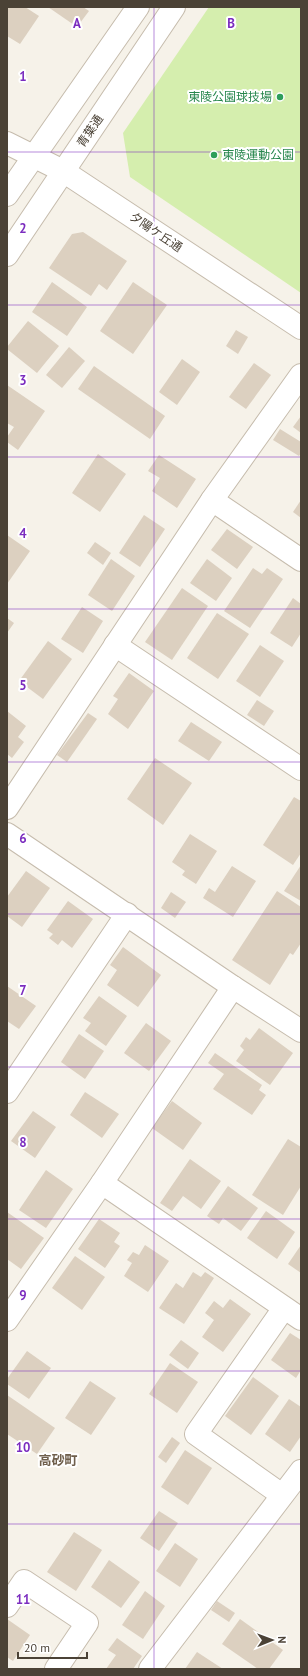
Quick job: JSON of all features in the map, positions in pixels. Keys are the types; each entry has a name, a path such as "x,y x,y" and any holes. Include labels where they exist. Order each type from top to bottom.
{"street":[{"path":"7,196 138,7"},
{"name":"青葉通","path":"7,255 174,7"},
{"name":"夕陽ケ丘通","path":"7,143 63,170 301,328"},
{"path":"7,808 212,500 301,375"},
{"path":"212,500 301,560"},
{"path":"115,645 301,770"},
{"path":"9,840 127,914 233,987 301,1030"},
{"path":"7,1092 127,914"},
{"path":"7,1320 102,1183 233,987"},
{"path":"102,1183 293,1314 196,1434 282,1495"},
{"path":"152,1668 301,1471"},
{"path":"7,1606 24,1582 87,1623 56,1669"}],"green space":[{"name":"東陵運動公園","path":"209,7 301,7 301,293 130,177 123,133"}],"building":[{"path":"7,7 25,7 39,16 20,44 7,36"},
{"path":"48,7 83,7 89,11 77,27"},
{"path":"83,232 127,261 107,290 99,284 91,296 49,268 72,234"},
{"path":"52,282 87,307 67,336 32,312"},
{"path":"133,282 167,305 133,354 100,331"},
{"path":"28,321 59,346 37,373 7,349"},
{"path":"236,330 248,337 238,354 226,346"},
{"path":"69,347 85,361 62,388 46,375"},
{"path":"182,359 200,372 177,405 159,392"},
{"path":"254,363 271,375 246,409 229,397"},
{"path":"94,366 165,416 150,439 78,389"},
{"path":"7,385 45,411 18,450 7,442 7,437 14,427 7,423"},
{"path":"301,416 301,433 293,427"},
{"path":"280,429 301,442 301,453 299,456 273,440"},
{"path":"98,454 126,474 100,512 72,493"},
{"path":"159,455 196,479 177,508 152,491 160,478 148,471"},
{"path":"301,500 301,518 293,512"},
{"path":"144,515 165,529 140,567 119,553"},
{"path":"227,529 253,547 237,569 211,550"},
{"path":"7,535 30,551 7,584"},
{"path":"95,542 111,553 103,565 87,553"},
{"path":"111,559 135,576 112,611 88,595"},
{"path":"207,559 232,578 216,601 190,583"},
{"path":"253,568 262,574 267,568 283,579 250,628 224,611"},
{"path":"182,588 208,606 172,660 145,642"},
{"path":"293,598 301,604 301,633 292,647 270,633"},
{"path":"82,607 103,621 83,653 61,639"},
{"path":"217,613 249,634 218,679 187,658"},
{"path":"7,618 14,623 7,633"},
{"path":"48,641 72,659 43,699 19,681"},
{"path":"260,645 284,661 260,697 236,681"},
{"path":"129,673 154,691 128,729 108,714 118,699 113,696"},
{"path":"257,700 274,711 264,726 247,715"},
{"path":"7,711 26,726 18,737 24,742 12,758 7,754"},
{"path":"88,713 97,719 67,762 57,755"},
{"path":"191,722 222,742 209,761 178,741"},
{"path":"155,758 192,783 163,825 127,799"},
{"path":"294,797 301,801 301,853 293,865 263,845"},
{"path":"190,834 217,851 196,884 182,875 185,871 172,862"},
{"path":"301,865 301,901 284,891"},
{"path":"232,866 256,881 233,917 203,898 209,888 215,892"},
{"path":"26,871 50,888 22,927 7,916 7,897"},
{"path":"277,891 301,907 301,943 293,955 290,953 270,985 232,960"},
{"path":"171,892 186,902 175,918 161,908"},
{"path":"68,901 93,919 72,948 62,940 58,945 49,938 53,934 47,930"},
{"path":"123,947 161,975 138,1007 107,985 117,970 110,965"},
{"path":"7,986 36,1006 19,1029 7,1021"},
{"path":"99,996 127,1016 106,1046 85,1031 91,1023 83,1018"},
{"path":"146,1023 171,1041 149,1071 124,1053"},
{"path":"259,1028 293,1053 270,1085 236,1061 244,1050 240,1046 246,1037 250,1040"},
{"path":"79,1034 104,1051 85,1079 61,1062"},
{"path":"215,1053 262,1085 259,1090 266,1095 252,1115 213,1089 224,1074 208,1063"},
{"path":"85,1092 119,1114 102,1138 70,1115"},
{"path":"172,1101 202,1123 183,1150 152,1128"},
{"path":"33,1111 56,1127 35,1158 11,1141"},
{"path":"288,1139 301,1147 301,1186 283,1215 252,1195"},
{"path":"190,1159 221,1181 201,1209 183,1196 172,1211 160,1203"},
{"path":"46,1170 73,1189 46,1228 19,1210"},
{"path":"228,1186 258,1208 241,1231 223,1218 219,1224 207,1216"},
{"path":"266,1211 295,1232 277,1259 247,1238"},
{"path":"7,1212 44,1238 21,1269 7,1259"},
{"path":"99,1219 120,1233 114,1242 120,1246 105,1268 78,1249"},
{"path":"145,1245 169,1261 148,1292 124,1276 132,1263 127,1260 133,1252 139,1255"},
{"path":"301,1245 301,1273 288,1264"},
{"path":"75,1256 105,1277 82,1310 52,1288"},
{"path":"193,1272 201,1277 205,1272 214,1278 184,1324 159,1308 176,1283 183,1288"},
{"path":"230,1299 251,1314 223,1352 202,1337 214,1320 205,1313 214,1301 223,1308"},
{"path":"290,1333 301,1340 301,1370 296,1378 271,1360"},
{"path":"181,1340 199,1353 188,1369 169,1355"},
{"path":"27,1351 51,1368 29,1399 7,1384 7,1379"},
{"path":"170,1363 198,1382 177,1413 149,1394"},
{"path":"253,1377 279,1396 251,1435 225,1416"},
{"path":"90,1381 116,1398 91,1435 65,1418"},
{"path":"7,1395 55,1428 37,1454 7,1434"},
{"path":"289,1399 301,1407 301,1436 290,1452 265,1434"},
{"path":"172,1437 180,1443 166,1463 158,1457"},
{"path":"185,1450 212,1468 188,1505 161,1487"},
{"path":"159,1511 178,1523 159,1551 140,1538"},
{"path":"74,1532 102,1550 76,1591 47,1572"},
{"path":"175,1543 198,1559 180,1587 156,1571"},
{"path":"109,1560 140,1582 121,1608 91,1587"},
{"path":"145,1591 165,1606 143,1639 122,1625"},
{"path":"217,1601 235,1613 229,1622 211,1610"},
{"path":"7,1619 30,1635 13,1661 7,1657"},
{"path":"240,1619 283,1650 269,1669 258,1669 222,1644"},
{"path":"117,1638 142,1656 133,1669 106,1669 116,1655 108,1650"},
{"path":"197,1652 223,1669 185,1669"}],"place":[{"name":"東陵公園球技場","path":"280,97"},
{"name":"東陵運動公園","path":"214,155"}],"district":[{"name":"高砂町","path":"58,1460"}]}
